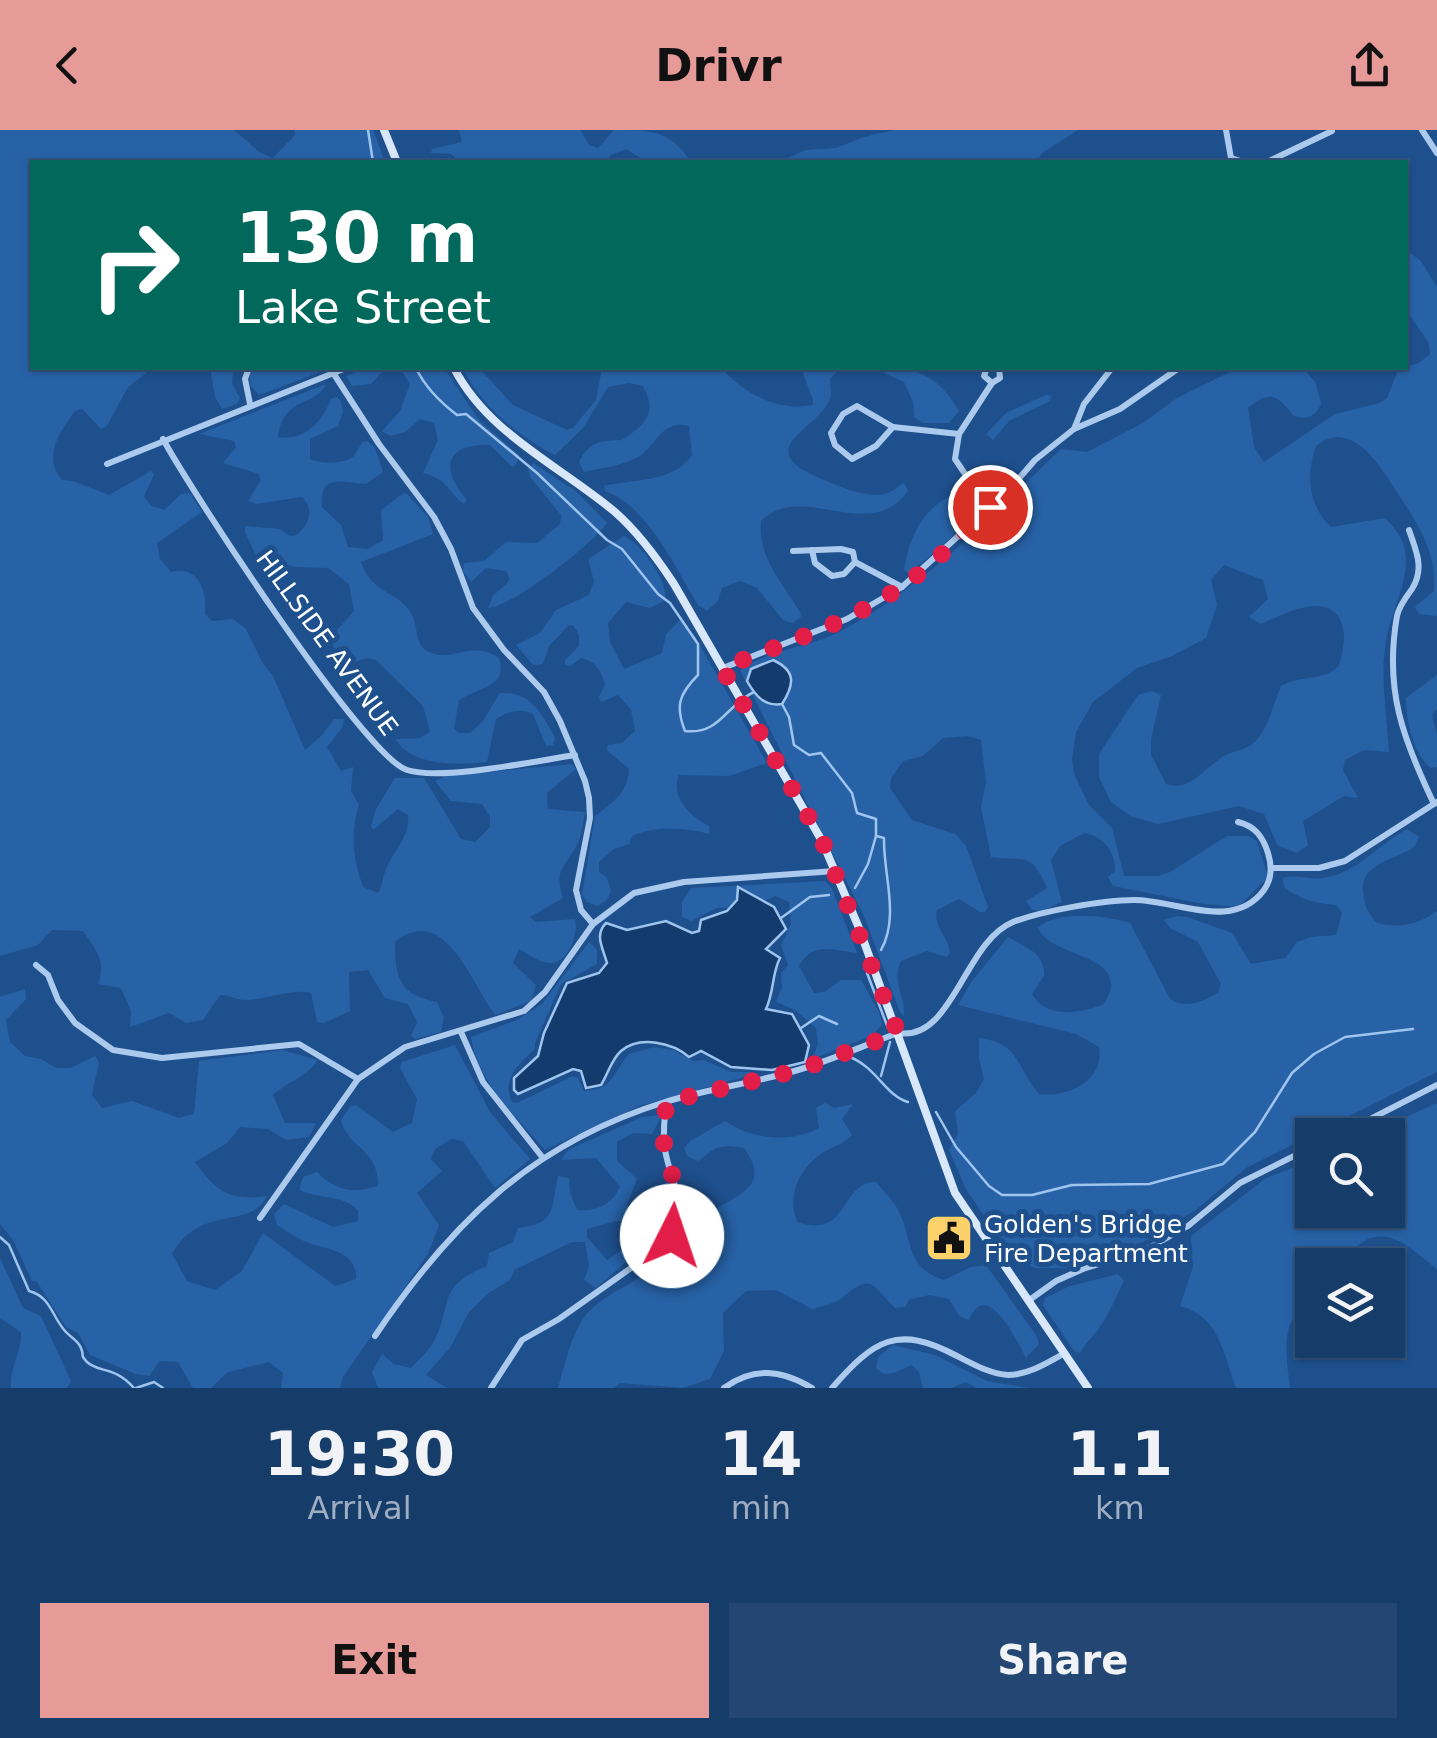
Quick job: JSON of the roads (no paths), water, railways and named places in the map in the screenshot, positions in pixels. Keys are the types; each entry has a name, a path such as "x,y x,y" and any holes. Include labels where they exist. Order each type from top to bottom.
{"main road":[{"path":"384,130 397,160"},
{"path":"455,370 475,402 506,432 596,498 641,538 674,584 806,810 836,870 955,1193 1088,1388"}],"street":[{"path":"1226,130 1230,158"},
{"path":"1422,130 1437,152"},
{"path":"1272,160 1332,131"},
{"path":"1226,160 1237,160"},
{"path":"248,370 245,379 250,404"},
{"path":"107,464 332,370 379,444 434,517 451,549 473,608 504,650 544,692 574,754 585,781 590,818 576,890 580,910 593,924"},
{"path":"986,370 984,376 992,383"},
{"path":"999,370 1000,378 992,383 959,434 955,459 961,471 1008,491"},
{"path":"1074,429 1084,404 1110,370"},
{"path":"722,668 847,619 902,587 1008,491 1035,460 1074,429 1120,408 1176,370"},
{"path":"893,428 876,446 852,459 835,444 831,433 843,414 857,406 893,428 959,434"},
{"name":"HILLSIDE AVENUE","path":"163,439 260,589 333,692 388,759 402,769 427,774 574,754"},
{"path":"1271,868 1334,865 1435,803 1406,742 1394,704 1398,614 1420,569 1408,530"},
{"path":"794,551 841,549 853,552 855,562"},
{"path":"812,550 816,563 832,576 844,574 855,562"},
{"path":"855,562 902,587"},
{"path":"375,1336 440,1246 484,1203 543,1158 666,1102 799,1070 898,1033 911,1035 936,1021 974,959 1005,926 1048,912 1136,900 1222,913 1252,904 1270,880 1271,868 1261,836 1248,824 1238,822"},
{"path":"260,1218 358,1079 405,1047 516,1015 531,1006 593,924 644,890 722,878 836,870"},
{"path":"36,965 48,974 58,1000 75,1023 113,1050 162,1058 299,1044 358,1079"},
{"path":"461,1032 483,1082 543,1158"},
{"path":"1372,1118 1437,1085"},
{"path":"491,1388 522,1340 587,1300 672,1236 682,1214 664,1143 666,1102"},
{"path":"1028,1302 1056,1281 1083,1269 1148,1250 1188,1226 1240,1183 1295,1156"},
{"path":"832,1388 858,1358 890,1340 902,1338 928,1342 973,1364 1008,1374 1023,1373 1065,1353"},
{"path":"724,1388 745,1376 766,1372 787,1374 812,1388"}],"waterway":[{"path":"368,130 373,160"},
{"path":"417,370 445,405 457,415 466,414 537,473 607,540 622,549 670,603 698,644 698,675 681,701 685,731 715,724 754,692"},
{"path":"782,704 789,717 794,745 809,755 821,753 852,793 857,813 876,819 876,836 884,838 890,909 887,937 881,950"},
{"path":"855,888 868,864 876,836"},
{"path":"781,918 810,897 829,895"},
{"path":"867,973 888,1028"},
{"path":"801,1028 819,1016 837,1024"},
{"path":"936,1112 956,1147 989,1186 1002,1195 1032,1195 1072,1185 1149,1184 1223,1164 1255,1132 1292,1073 1314,1054 1345,1037 1413,1029"},
{"path":"881,1076 890,1042"},
{"path":"850,1057 908,1102"},
{"path":"0,1237 9,1245 29,1291 46,1302 65,1331 80,1345 87,1362 120,1376 134,1388"},
{"path":"136,1388 154,1382 163,1388"}],"place":[{"name":"Golden's Bridge Fire Department","path":"949,1238"}]}
